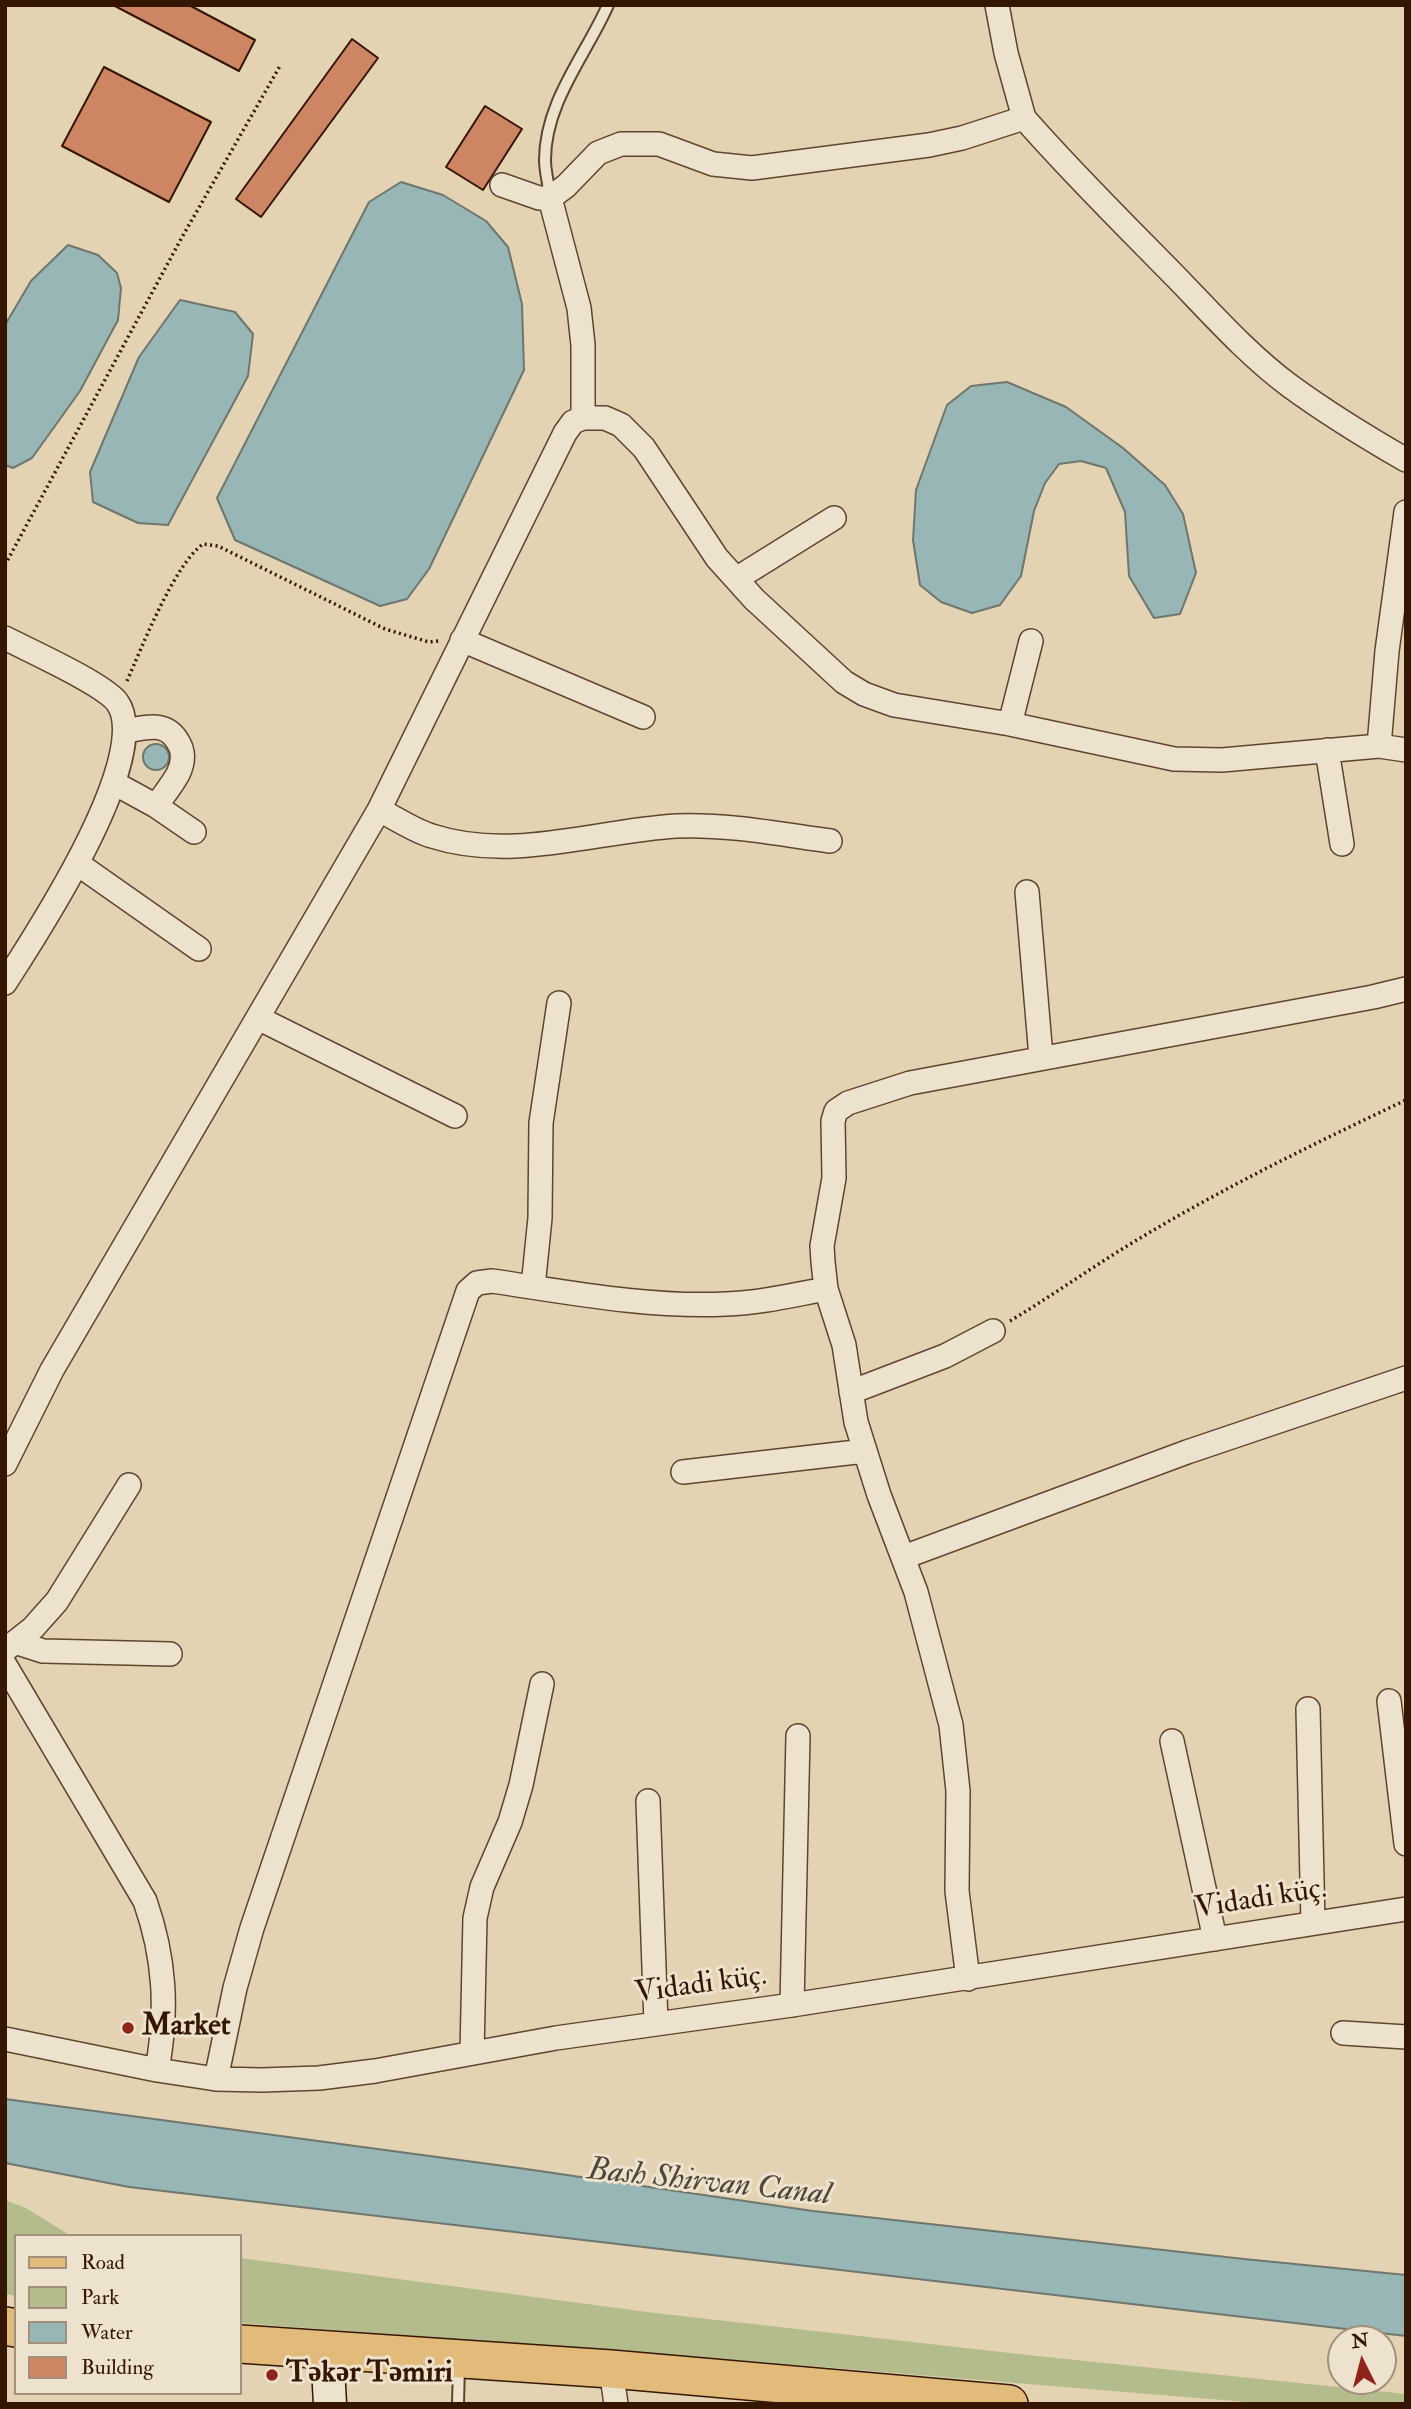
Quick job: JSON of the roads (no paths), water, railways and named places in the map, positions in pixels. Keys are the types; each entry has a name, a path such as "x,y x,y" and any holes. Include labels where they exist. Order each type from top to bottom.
{"main road":[{"path":"242,2344 460,2359 614,2386 1009,2404"},
{"path":"327,2350 330,2404"}],"street":[{"path":"997,5 1006,53 1024,118 1055,154 1205,307 1287,384 1344,424 1406,460"},
{"path":"502,185 539,198 550,198 566,186 598,153 621,144 659,144 713,164 752,168 929,145 962,138 1024,118"},
{"path":"550,198 579,308 583,345 583,418"},
{"path":"5,1464 52,1370 379,810 565,433 573,422 583,418 606,418 621,425 644,448 717,558 754,599 844,682 864,694 894,705 1010,724 1174,759 1199,761 1379,746 1406,750"},
{"path":"1379,746 1387,651 1406,512"},
{"path":"736,579 834,518"},
{"path":"5,638 92,683 117,702 126,731 114,783 78,864 5,983"},
{"path":"462,640 643,717"},
{"path":"1010,724 1031,641"},
{"path":"126,731 149,727 165,729 176,737 184,755 179,773 156,806"},
{"path":"1326,750 1342,844"},
{"path":"114,783 156,806 194,832"},
{"path":"379,810 431,836 473,844 538,846 686,826 723,826 830,841"},
{"path":"78,864 199,948"},
{"path":"1027,892 1041,1057"},
{"path":"968,1979 957,1891 957,1791 951,1725 916,1592 879,1495 856,1422 844,1345 826,1289 822,1246 834,1178 833,1121 836,1111 848,1103 910,1083 1406,989"},
{"path":"533,1287 540,1218 541,1124 559,1003"},
{"path":"258,1018 455,1116"},
{"path":"216,2079 251,1928 468,1291 477,1283 492,1282 678,1305 761,1301 826,1289"},
{"path":"851,1392 945,1356 993,1331"},
{"path":"904,1557 1187,1452 1406,1378"},
{"path":"683,1472 865,1451"},
{"path":"10,1646 33,1628 57,1601 129,1485"},
{"path":"10,1646 43,1651 170,1654"},
{"path":"5,1665 145,1901 156,1934 164,2000 164,2029 157,2070"},
{"path":"472,2053 475,1918 482,1888 510,1822 542,1684"},
{"path":"1389,1701 1406,1844"},
{"path":"1308,1709 1313,1923"},
{"path":"792,2005 798,1736"},
{"path":"1172,1741 1214,1939"},
{"path":"648,1801 656,2024"},
{"name":"Vidadi küç.","path":"5,2039 157,2070 216,2079 319,2078 1406,1909"},
{"path":"1343,2033 1406,2038"}],"lane":[{"path":"550,198 545,160 550,128 562,91 608,5"},
{"path":"457,2404 460,2359"}],"water":[{"path":"401,182 443,195 486,221 508,247 522,304 524,370 429,569 407,599 380,606 235,540 217,498 369,202"},
{"path":"68,245 98,255 117,273 121,288 118,320 80,391 32,458 13,468 5,465 5,325 31,281"},
{"path":"180,300 235,312 253,334 248,376 168,525 138,523 93,502 90,472 139,357"},
{"path":"1007,382 1066,407 1123,448 1165,485 1183,514 1196,573 1180,614 1154,618 1129,576 1125,512 1106,468 1081,461 1059,464 1045,483 1034,511 1021,576 1000,605 972,613 941,602 920,585 913,540 916,490 947,405 971,386"},
{"path":"156,744 165,748 169,757 165,766 156,770 147,766 143,757 147,748"},
{"path":"5,2099 519,2168 813,2211 1406,2275 1406,2336 1397,2335 1397,2325 1327,2327 129,2187 5,2163"}],"place":[{"name":"Market","path":"128,2028"},
{"name":"Təkər Təmiri","path":"272,2375"}],"water label":[{"name":"Bash Shirvan Canal","path":"709,2184"}]}
